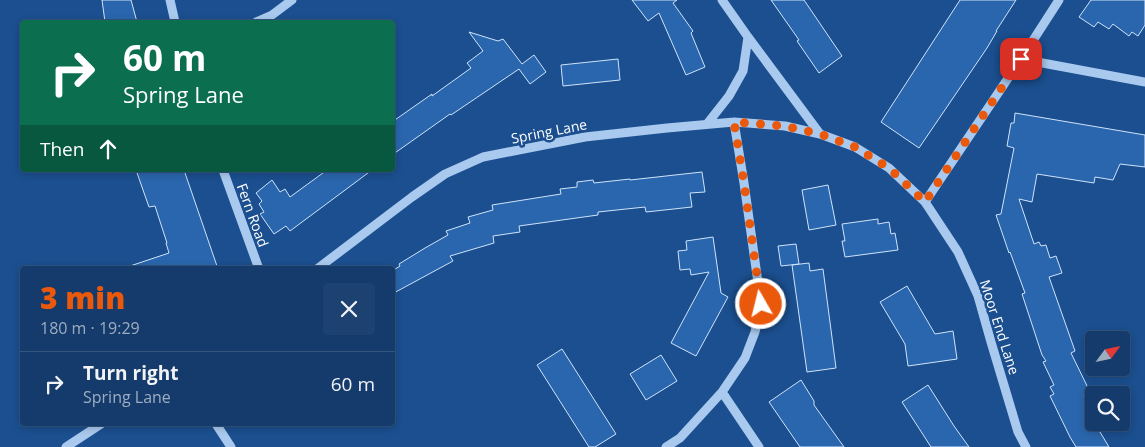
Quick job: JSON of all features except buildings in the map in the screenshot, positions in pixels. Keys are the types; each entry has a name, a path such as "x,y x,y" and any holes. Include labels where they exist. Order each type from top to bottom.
{"street":[{"path":"170,0 175,20"},
{"path":"261,20 272,15 292,0"},
{"path":"722,0 820,134"},
{"path":"925,202 1059,0"},
{"path":"707,124 729,96 743,71 748,37"},
{"path":"1021,59 1145,82"},
{"path":"666,447 680,438 722,392 745,358 755,332 761,304 734,122"},
{"name":"Spring Lane","path":"321,266 412,196 445,174 483,157 586,137 734,122 784,126 820,134"},
{"name":"Moor End Lane","path":"820,134 855,147 889,168 925,202 958,252 978,296 1018,432 1026,447"},
{"name":"Fern Road","path":"223,172 258,266"},
{"path":"722,392 759,447"},
{"path":"66,447 98,426"},
{"path":"217,426 231,447"}],"route":[{"path":"761,304 734,122 784,126 820,134 855,147 889,168 925,202 1021,59"}]}
